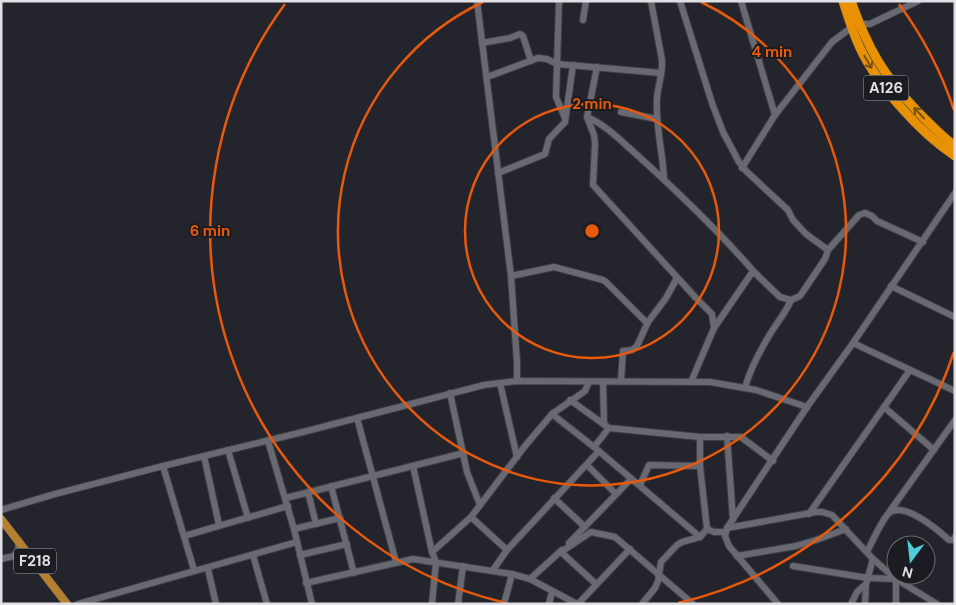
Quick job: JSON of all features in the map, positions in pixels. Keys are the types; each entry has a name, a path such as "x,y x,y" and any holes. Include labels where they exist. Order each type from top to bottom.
{"highway":[{"name":"A126","path":"843,1 856,25"},
{"name":"A126","path":"851,1 856,25 877,77 897,102 930,137 955,156"},
{"name":"A126","path":"860,36 892,83 929,123 955,146"}],"main road":[{"name":"F218","path":"1,519 20,540 68,604"}],"street":[{"path":"477,1 511,276 517,381"},
{"path":"559,1 556,98 565,118"},
{"path":"583,20 586,1"},
{"path":"650,1 662,60 657,98 657,120 664,179"},
{"path":"680,1 723,132 742,168 788,210 793,220 806,234 828,250"},
{"path":"741,1 774,115"},
{"path":"742,168 774,115 832,42 856,25 870,24 918,1"},
{"path":"860,36 870,24"},
{"path":"482,43 510,38 520,34 523,36 531,61"},
{"path":"487,77 541,58 557,64 661,73"},
{"path":"498,173 545,154 550,139 565,122 573,65"},
{"path":"597,67 587,117 664,179 724,236 755,273 780,297 790,300 800,296 825,259 828,250 859,215 864,213 923,242"},
{"path":"621,112 657,120"},
{"path":"593,123 593,185 712,314 714,328"},
{"path":"778,604 729,546 725,536 726,530 807,407 955,194"},
{"path":"511,276 554,267 603,280 647,324"},
{"path":"691,382 714,328 751,274 755,273"},
{"path":"621,382 623,351 632,350 637,346 647,324 666,298 677,278"},
{"path":"891,286 955,317"},
{"path":"745,388 748,377 757,362 763,346 784,314 790,300"},
{"path":"853,343 955,391"},
{"path":"808,514 910,370"},
{"path":"1,510 163,466 484,385 517,381 710,382 756,390 807,407"},
{"path":"432,552 471,517 552,414 585,391 589,382"},
{"path":"493,570 507,550 587,465 597,449 606,426 603,382"},
{"path":"500,383 517,457"},
{"path":"450,393 467,472 480,505"},
{"path":"570,400 606,426 700,437 742,437 773,461"},
{"path":"884,406 934,450"},
{"path":"552,414 597,449 700,537"},
{"path":"357,418 396,562"},
{"path":"867,552 889,513 955,420"},
{"path":"727,436 733,519"},
{"path":"642,604 655,588 662,562 677,545 700,537 707,529 700,466 700,437"},
{"path":"268,441 286,498 312,604"},
{"path":"228,450 248,518"},
{"path":"286,498 464,453"},
{"path":"204,456 219,525"},
{"path":"587,465 616,494"},
{"path":"640,485 649,465 700,466"},
{"path":"163,466 194,570"},
{"path":"413,466 432,552 436,562 432,604"},
{"path":"530,579 561,552 631,479"},
{"path":"332,486 354,573"},
{"path":"308,492 316,524"},
{"path":"554,498 585,527"},
{"path":"184,536 288,506"},
{"path":"889,513 896,510 913,513 949,540 954,538"},
{"path":"707,529 714,532 822,512 832,515 886,570"},
{"path":"471,517 507,550"},
{"path":"294,528 340,518"},
{"path":"737,556 796,546 846,528"},
{"path":"561,552 591,532 615,537 694,604"},
{"path":"1,559 14,556 18,550 20,540"},
{"path":"78,604 194,570 208,569 297,542"},
{"path":"300,555 347,544"},
{"path":"306,583 413,559 512,574 530,579 577,604 630,549"},
{"path":"561,552 596,584"},
{"path":"254,555 267,604"},
{"path":"864,604 867,581 873,559"},
{"path":"458,604 463,566"},
{"path":"793,566 867,581 886,580"},
{"path":"208,569 216,604"},
{"path":"504,604 512,574"},
{"path":"851,604 857,592 867,581"},
{"path":"896,585 896,604"},
{"path":"905,585 928,601 937,604"},
{"path":"549,604 552,592"}]}
